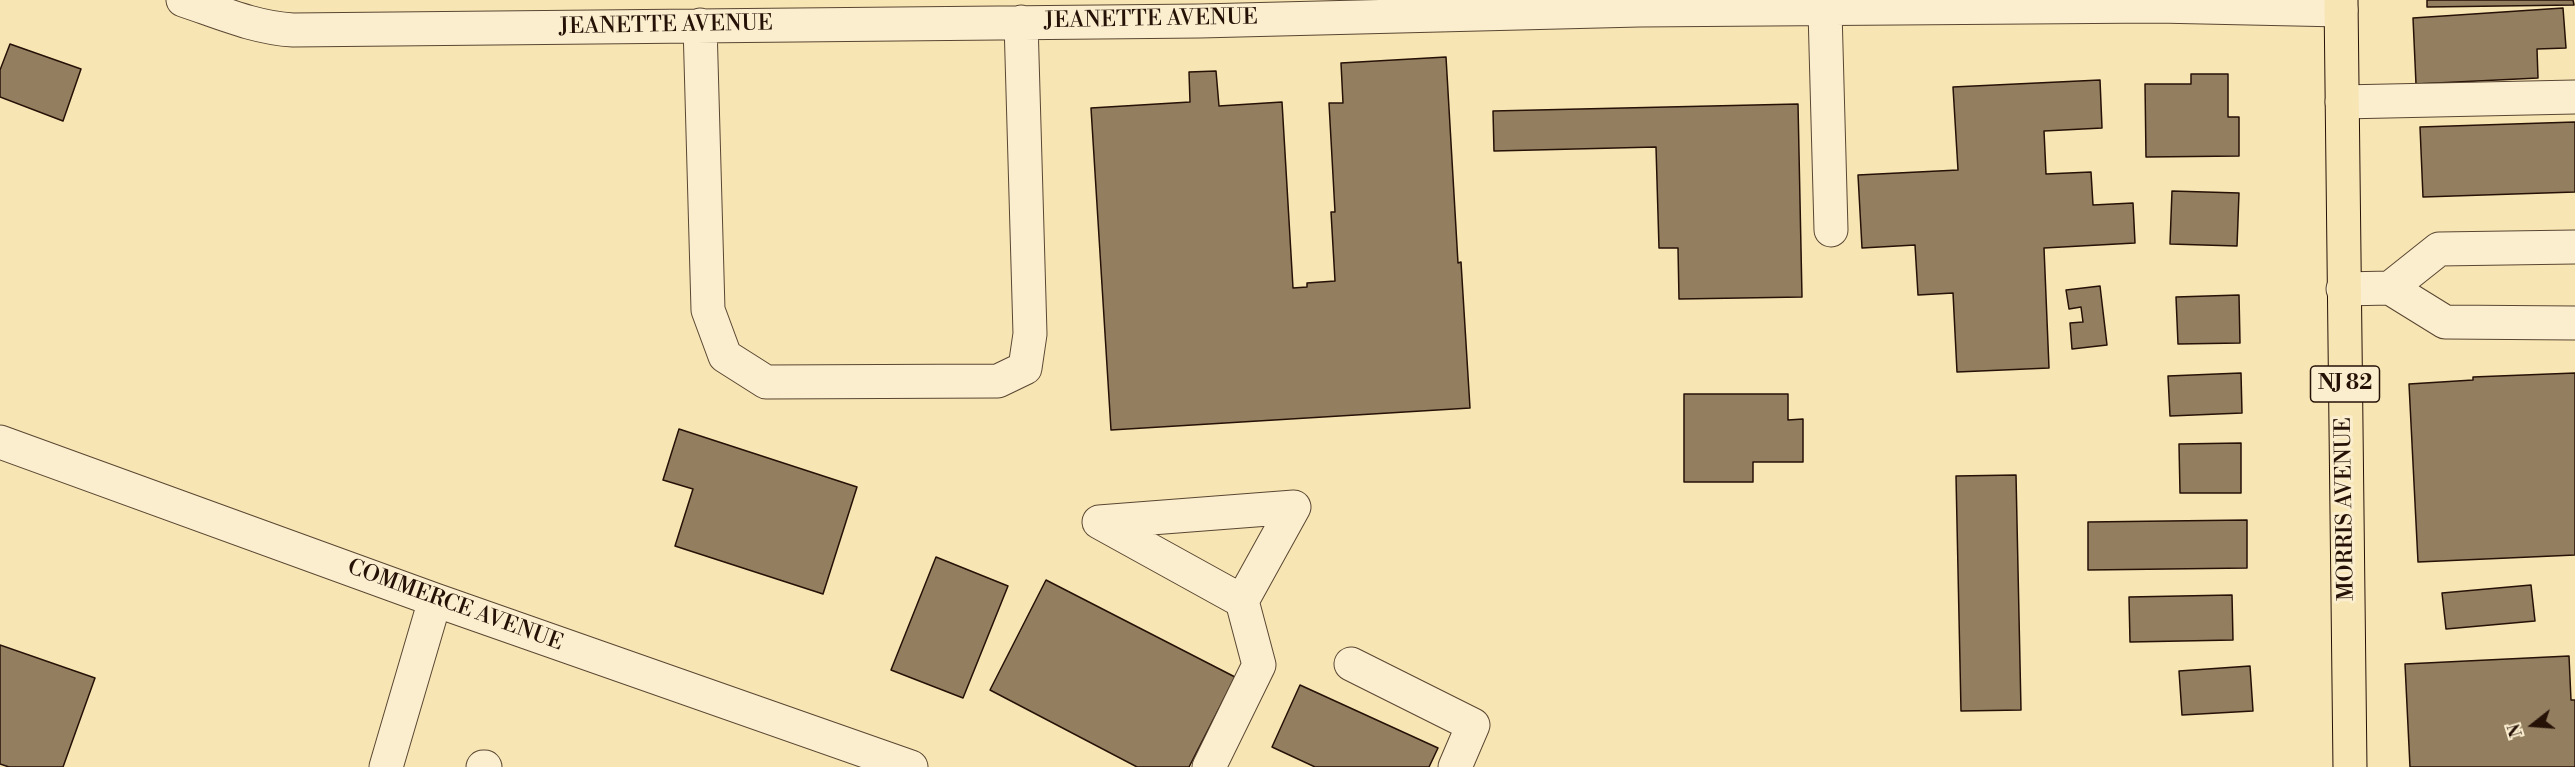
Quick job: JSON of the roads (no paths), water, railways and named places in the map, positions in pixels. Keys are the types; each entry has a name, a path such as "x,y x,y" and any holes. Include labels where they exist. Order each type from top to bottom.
{"main road":[{"name":"MORRIS AVENUE","path":"2341,5 2350,767"}],"street":[{"name":"JEANETTE AVENUE","path":"197,2 276,29 700,26 876,12 1021,22 1221,10 1639,5 1825,11 2157,3 2341,5"},
{"path":"1825,11 1831,230"},
{"path":"700,26 708,310 725,357 766,382 998,381 1025,368 1030,334 1021,22"},
{"path":"2342,102 2575,98"},
{"path":"2390,288 2439,249 2575,247"},
{"path":"2343,289 2390,288 2445,322 2575,323"},
{"name":"COMMERCE AVENUE","path":"0,442 435,600 911,767"},
{"path":"1209,767 1259,665 1242,601 1294,507 1099,522 1242,601"},
{"path":"386,767 435,600"},
{"path":"1352,664 1473,725 1455,767"}]}
